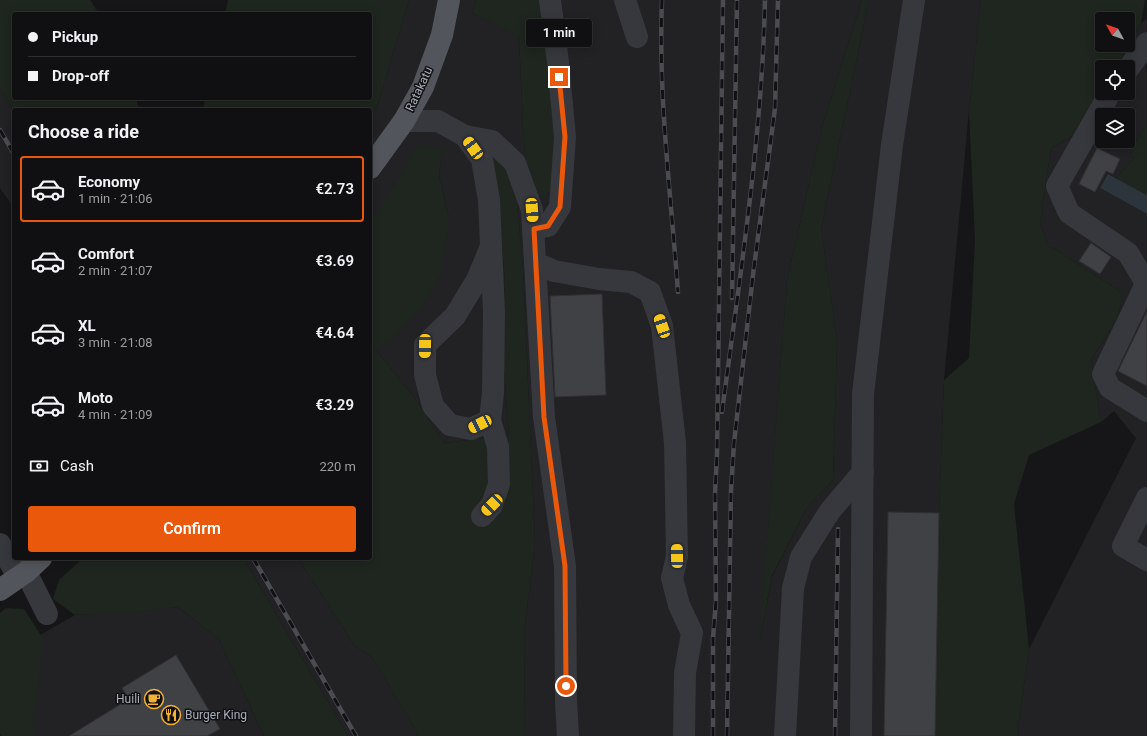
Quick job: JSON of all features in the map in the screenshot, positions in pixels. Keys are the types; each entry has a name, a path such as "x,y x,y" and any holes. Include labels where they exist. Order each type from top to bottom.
{"main road":[{"name":"Ratakatu","path":"372,165 404,121 423,87 442,35 449,0"},
{"path":"0,590 28,569"}],"lane":[{"path":"534,229 548,226 560,207 565,137 558,62 550,0"},
{"path":"625,0 637,37"},
{"path":"861,736 863,394 892,145 914,0"},
{"path":"1135,60 1147,43"},
{"path":"1106,100 1057,186 1069,214 1128,253 1145,278 1103,374 1110,388 1147,411"},
{"path":"404,121 438,121 465,136 492,141 515,163 532,210 544,417 565,566 566,701 568,736"},
{"path":"465,136 482,159 489,200 494,312 493,393 490,420 498,447 499,484 492,505 482,516"},
{"path":"490,420 471,429 450,425 433,406 425,375 425,346 455,316 477,280 491,246"},
{"path":"535,263 554,271 599,280 630,282 650,292 662,326 675,443 677,556 672,578 679,604 692,633 685,673 684,736"},
{"path":"785,736 793,588 801,557 830,511 863,472"},
{"path":"1147,498 1123,546 1147,560"},
{"path":"0,544 12,555"},
{"path":"18,560 28,569 47,614"}],"shaded area":[{"path":"0,0 90,0 98,12 12,12 12,100 136,100 138,108 12,108 0,88"},
{"path":"228,0 409,0 378,104 372,114 372,108 203,108 205,100 372,100 372,12 225,12"},
{"path":"409,0 477,0 472,13 519,35 523,128 527,176 540,0 862,0 822,127 787,280 760,640 772,577 807,507 833,480 837,340 821,229 869,0 981,0 944,380 939,513 935,736 525,736 524,635 535,541 523,269 515,179 501,232 505,283 502,343 509,435 445,443 410,392 375,349 449,218 439,176 442,149 372,219 372,114 378,104"},
{"path":"477,0 540,0 555,111 552,188 544,200 527,176 523,128 519,36 472,13"},
{"path":"862,0 869,0 821,229 837,340 833,480 807,507 772,576 759,645 787,280 822,127"},
{"path":"981,0 1145,0 1141,23 1135,34 1135,12 1095,12 1095,52 1125,52 1120,60 1095,60 1095,100 1097,100 1079,132 1051,148 1040,223 1048,245 1123,293 1118,317 1091,360 1101,422 1029,455 1014,504 1029,649 1017,736 935,736 939,513 944,380 969,358 975,240 969,111"},
{"path":"1147,18 1147,122 1135,144 1135,108 1095,108 1095,148 1133,148 1130,153 1134,158 1116,178 1108,174 1100,188 1147,214 1147,736 1017,736 1029,649 1136,438 1114,411 1101,422 1091,360 1118,317 1123,293 1048,245 1040,223 1051,148 1079,132 1098,100 1135,100 1135,60 1120,60 1125,52 1135,52 1135,34 1141,23"},
{"path":"0,88 12,108 12,205 0,188"},
{"path":"1147,122 1147,195 1116,178 1134,158 1130,153 1133,148 1135,148 1135,144"},
{"path":"418,146 442,149 439,176 449,218 441,274 424,303 392,340 375,349 410,392 445,443 509,435 502,343 505,283 501,232 490,166 496,155 515,179 523,269 535,541 524,635 525,736 419,736 371,656 355,646 299,560 372,560 372,219 378,213"},
{"path":"1108,174 1147,195 1147,214 1100,188"},
{"path":"81,560 244,560 348,736 264,736 219,639 178,607 126,613 75,615 53,599 59,580"},
{"path":"244,560 299,560 355,646 371,656 419,736 348,736"},
{"path":"178,607 219,639 264,736 1,736 0,658 75,615"},
{"path":"6,608 24,609 44,640 32,727 37,736 2,736 0,733 0,613"}],"building":[{"path":"1097,148 1120,159 1113,174 1106,171 1095,192 1079,184"},
{"path":"1091,243 1111,257 1100,274 1079,261"},
{"path":"602,294 606,395 555,397 550,296"},
{"path":"1147,311 1147,386 1118,371"},
{"path":"888,512 939,513 935,736 884,736"},
{"path":"176,655 220,729 207,736 69,736 129,699 122,688"}],"railway":[{"path":"662,0 661,37 663,110 678,292"},
{"path":"713,736 713,638 716,601 715,494 717,454 723,0"},
{"path":"732,298 737,0"},
{"path":"722,412 743,258 755,155 760,103 765,0"},
{"path":"727,736 731,491 734,443 753,275 775,108 778,0"},
{"path":"0,130 12,151"},
{"path":"835,736 838,529"},
{"path":"254,560 356,736"}],"place":[{"name":"Huili","path":"154,699"},
{"name":"Burger King","path":"171,715"}],"route":[{"path":"559,77 565,137 560,207 548,226 534,229 544,417 565,566 566,686"}]}
